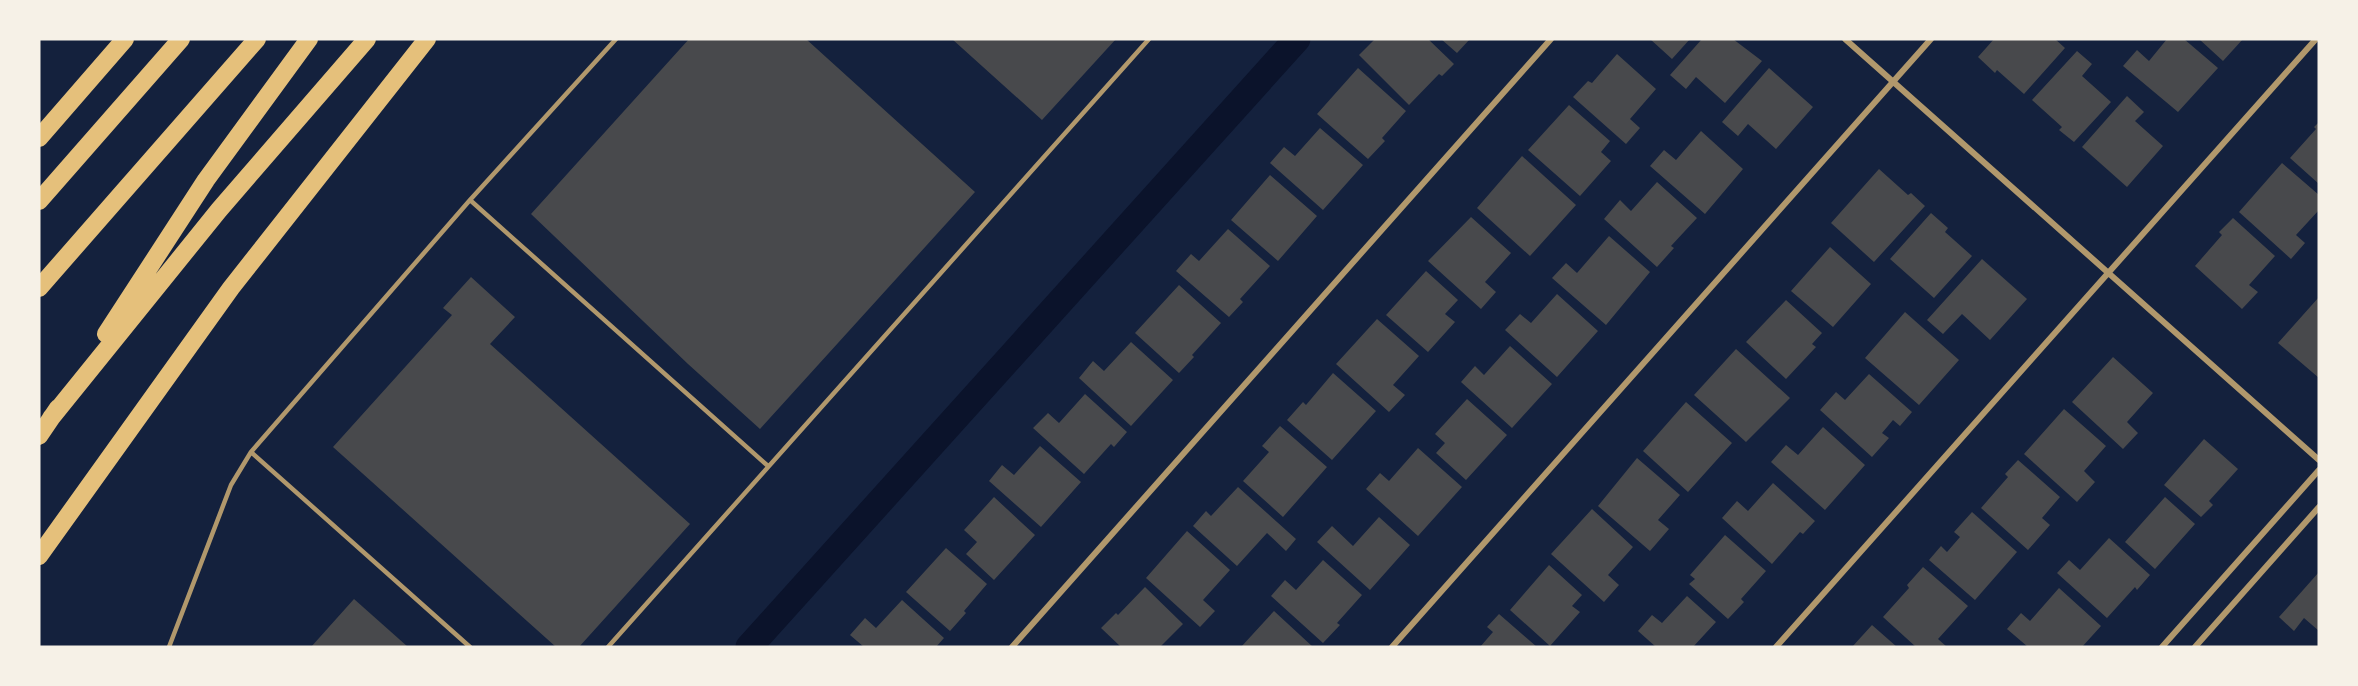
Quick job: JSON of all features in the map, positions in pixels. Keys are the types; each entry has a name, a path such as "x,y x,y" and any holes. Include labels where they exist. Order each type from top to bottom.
{"highway":[{"path":"39,138 125,39"},
{"path":"39,201 180,39"},
{"path":"39,288 257,39"},
{"path":"39,436 206,180 309,39"},
{"path":"51,418 219,210 367,39"},
{"path":"39,556 231,288 427,39"}],"street":[{"path":"1012,647 1551,39"},
{"path":"1845,39 2319,460"},
{"path":"1392,647 1931,39"},
{"path":"1776,647 2316,39"},
{"path":"2162,647 2319,470"},
{"path":"2195,647 2319,507"}],"lane":[{"path":"169,647 231,485 251,452 470,200 616,39"},
{"path":"608,647 1149,39"},
{"path":"470,200 768,466"},
{"path":"251,452 470,647"}],"building":[{"path":"689,39 806,39 975,192 760,429 688,364 531,214"},
{"path":"952,39 1116,39 1042,120"},
{"path":"1375,39 1428,39 1454,64 1442,76 1439,74 1409,105 1359,55"},
{"path":"1441,39 1470,39 1457,53"},
{"path":"1650,39 1690,39 1672,59"},
{"path":"1702,39 1733,39 1762,61 1725,103 1696,77 1686,89 1670,75"},
{"path":"1994,39 2055,39 2065,48 2024,94 1997,70 1995,73 1978,57"},
{"path":"2167,39 2184,39 2218,68 2178,112 2123,66 2137,50 2149,61"},
{"path":"2199,39 2243,39 2223,61"},
{"path":"2077,51 2092,64 2082,76 2111,102 2074,142 2059,130 2062,127 2032,100"},
{"path":"1617,54 1656,89 1630,119 1640,128 1626,144 1573,97 1588,81 1592,83"},
{"path":"1358,68 1406,111 1382,138 1385,141 1368,159 1317,114"},
{"path":"1769,68 1813,107 1776,149 1748,124 1738,136 1722,122"},
{"path":"2127,96 2144,112 2135,121 2163,146 2127,187 2082,147"},
{"path":"1569,105 1610,141 1601,152 1611,161 1580,196 1528,150"},
{"path":"2319,122 2319,184 2290,158 2316,129 2314,127"},
{"path":"1320,128 1363,165 1323,210 1270,163 1284,147 1295,156"},
{"path":"1701,131 1743,169 1705,214 1650,166 1664,150 1676,160"},
{"path":"1522,156 1576,205 1530,256 1477,208"},
{"path":"2282,163 2319,195 2319,210 2296,235 2305,243 2291,259 2239,212"},
{"path":"1879,169 1908,195 1911,193 1925,206 1874,262 1831,223"},
{"path":"1270,175 1317,216 1278,261 1231,220"},
{"path":"1657,182 1697,218 1671,246 1674,248 1657,267 1604,219 1620,200 1631,211"},
{"path":"1931,213 1948,228 1945,232 1972,256 1934,298 1890,259"},
{"path":"1471,217 1511,253 1485,282 1496,292 1481,309 1428,261"},
{"path":"2233,218 2275,256 2249,285 2258,292 2242,309 2195,266 2222,235 2219,232"},
{"path":"1228,229 1270,266 1240,299 1243,302 1229,317 1176,271 1191,254 1199,261"},
{"path":"1609,236 1650,272 1606,325 1552,278 1566,263 1577,273"},
{"path":"1830,247 1871,284 1833,327 1791,291"},
{"path":"1982,259 2027,299 1990,340 1962,314 1943,334 1927,320"},
{"path":"1426,271 1458,300 1445,314 1455,322 1428,352 1386,315"},
{"path":"471,277 515,317 490,344 690,524 579,647 556,647 333,447 452,315 443,308"},
{"path":"1179,285 1221,323 1179,373 1135,333"},
{"path":"1557,294 1598,331 1557,377 1505,330 1520,314 1531,323"},
{"path":"2319,297 2319,378 2278,343"},
{"path":"1786,300 1822,333 1812,344 1816,347 1786,379 1746,342"},
{"path":"1905,312 1959,360 1919,405 1865,358"},
{"path":"1377,319 1419,356 1393,385 1405,395 1389,412 1336,364"},
{"path":"1131,342 1173,380 1131,426 1079,378 1093,361 1104,371"},
{"path":"1510,346 1552,384 1512,428 1461,382 1475,366 1484,375"},
{"path":"1736,349 1790,398 1746,442 1694,395"},
{"path":"2113,357 2153,393 2127,422 2138,433 2123,449 2072,402"},
{"path":"1333,373 1376,411 1332,460 1287,420 1303,402 1306,405"},
{"path":"1869,374 1912,412 1900,426 1893,420 1882,433 1889,438 1872,457 1820,410 1836,392 1845,400"},
{"path":"1085,394 1127,432 1114,447 1111,444 1084,474 1033,428 1048,413 1059,423"},
{"path":"1467,399 1507,435 1466,480 1436,453 1445,443 1435,434"},
{"path":"1686,402 1732,443 1688,492 1643,451"},
{"path":"2064,409 2106,446 2084,471 2095,482 2077,502 2024,454"},
{"path":"1280,426 1327,467 1283,517 1243,481 1269,452 1262,446"},
{"path":"1823,427 1865,465 1825,510 1771,462 1786,445 1798,455"},
{"path":"2204,439 2238,469 2209,501 2213,505 2201,517 2164,485"},
{"path":"1040,446 1081,482 1041,527 989,481 1002,465 1014,475"},
{"path":"1418,448 1462,487 1418,536 1366,489 1380,473 1389,481"},
{"path":"1637,458 1680,495 1658,520 1669,529 1650,551 1598,506"},
{"path":"2018,460 2060,497 2042,518 2050,525 2028,550 1981,508 2008,477 2005,474"},
{"path":"1773,483 1815,521 1803,534 1800,532 1772,564 1722,518 1737,501 1748,511"},
{"path":"1238,487 1296,539 1286,551 1267,533 1237,566 1193,526 1206,511 1211,516"},
{"path":"994,497 1035,535 994,580 966,554 977,542 964,530"},
{"path":"2165,497 2195,524 2155,569 2125,542"},
{"path":"1592,509 1633,547 1608,575 1619,585 1604,602 1551,554"},
{"path":"1972,512 2017,552 1975,600 1929,560 1941,546 1947,552 1960,537 1954,532"},
{"path":"1379,517 1410,545 1370,590 1317,542 1332,526 1353,546"},
{"path":"1187,531 1230,570 1203,600 1215,611 1200,627 1146,578"},
{"path":"1725,535 1766,571 1741,599 1744,602 1728,619 1689,584 1695,579 1690,575"},
{"path":"2109,538 2150,575 2137,590 2135,587 2107,618 2057,573 2069,560 2080,570"},
{"path":"946,548 987,584 950,631 906,592"},
{"path":"1323,560 1362,595 1337,623 1340,625 1323,643 1271,596 1285,580 1296,590"},
{"path":"1549,565 1582,595 1572,606 1580,612 1550,646 1510,610"},
{"path":"1923,567 1968,606 1938,639 1947,647 1916,647 1883,617 1909,588 1907,585"},
{"path":"2319,572 2319,631 2304,618 2294,631 2279,617"},
{"path":"1145,587 1183,624 1160,647 1121,647 1101,628 1116,613 1118,615"},
{"path":"2059,588 2101,626 2082,647 2028,647 2007,629 2021,613 2030,621"},
{"path":"1687,596 1716,622 1693,647 1656,647 1638,631 1652,615 1662,623"},
{"path":"354,599 408,647 311,647"},
{"path":"902,600 944,638 936,647 864,647 850,635 865,618 876,628"},
{"path":"1274,611 1313,647 1241,647"},
{"path":"1499,614 1537,647 1480,647 1493,632 1487,627"},
{"path":"1872,625 1897,647 1852,647"}],"waterway":[{"path":"749,647 1297,39"}]}
